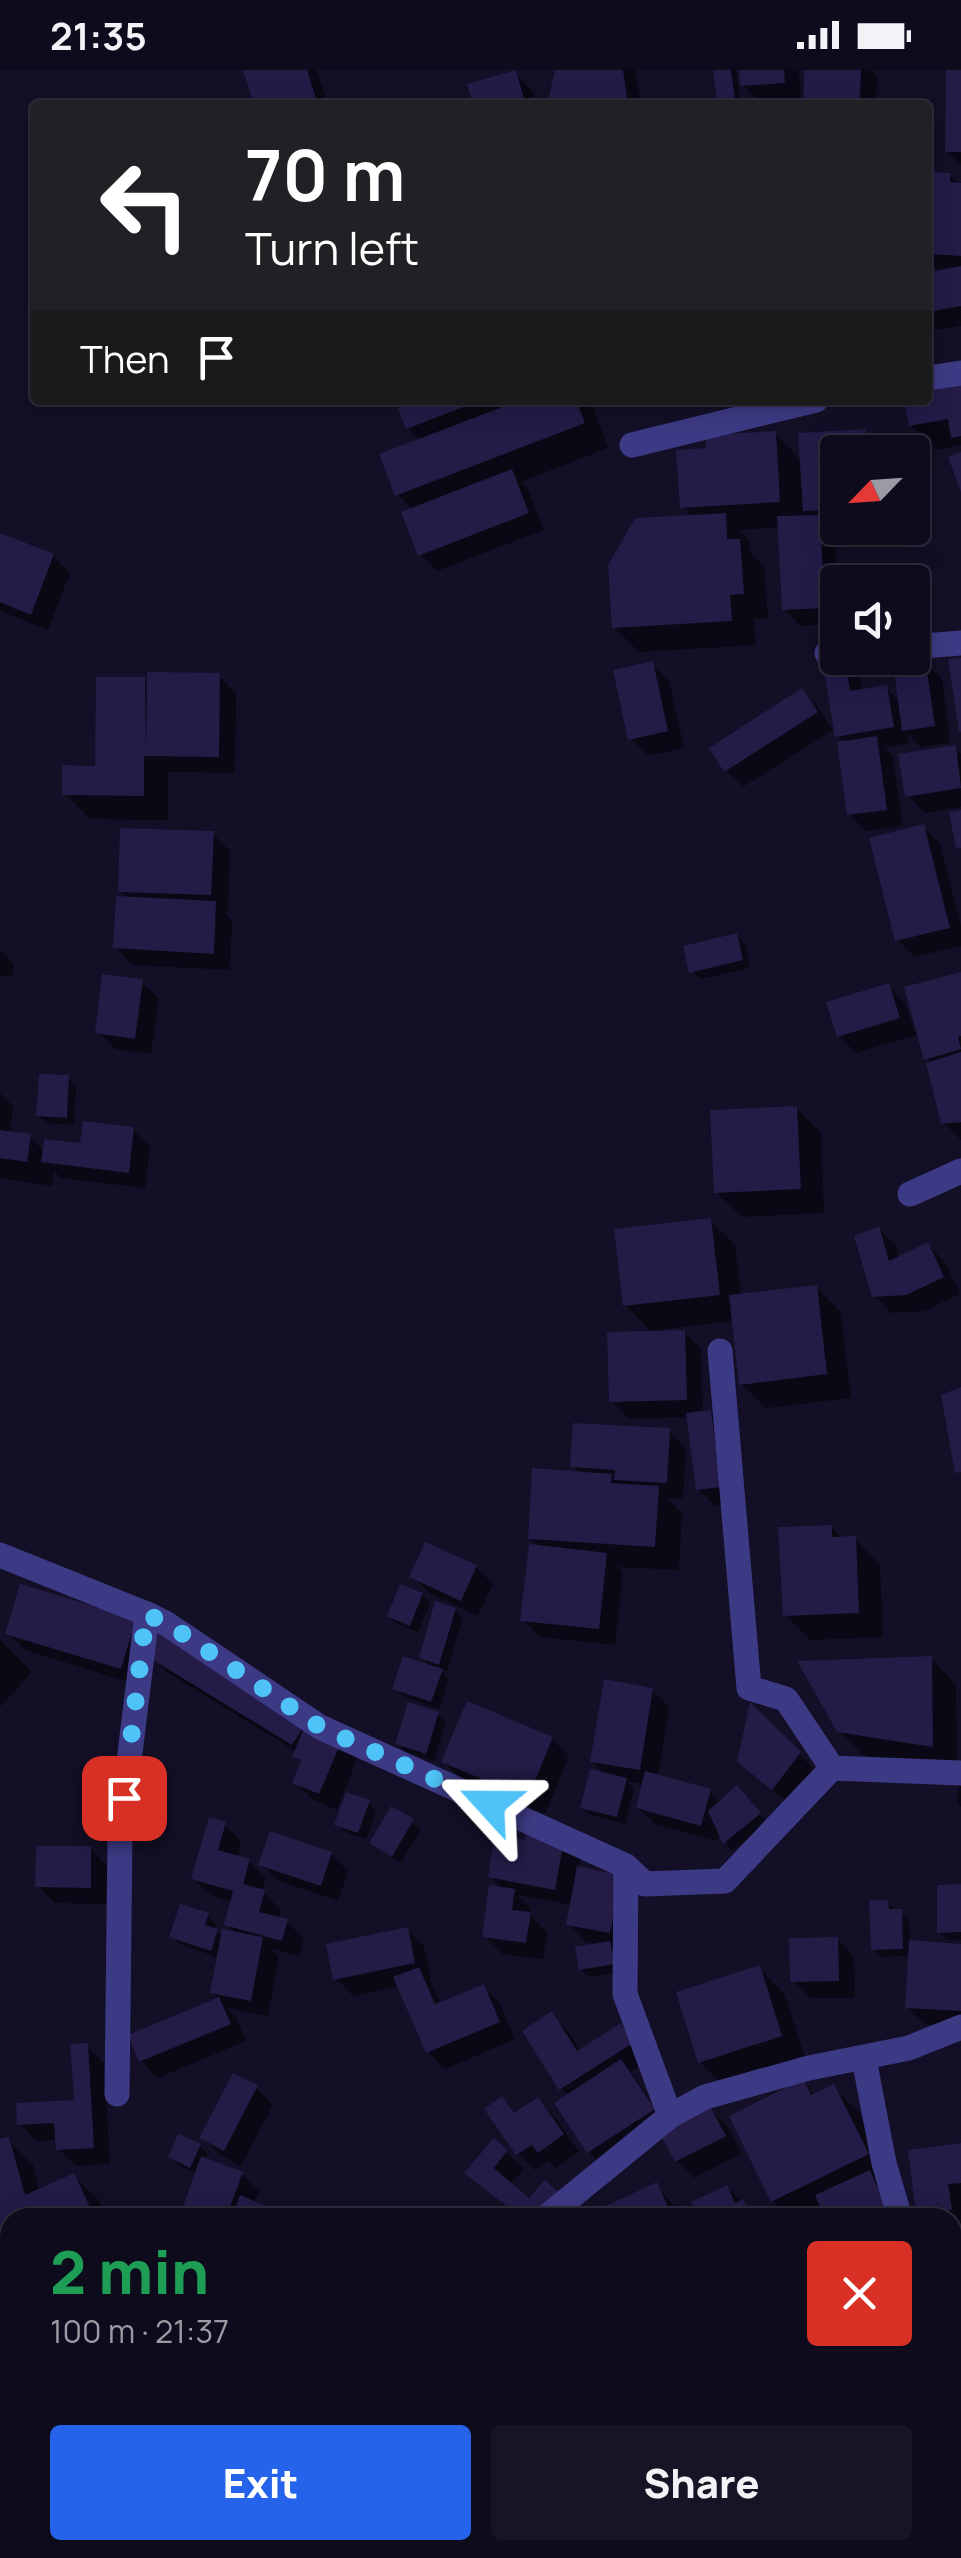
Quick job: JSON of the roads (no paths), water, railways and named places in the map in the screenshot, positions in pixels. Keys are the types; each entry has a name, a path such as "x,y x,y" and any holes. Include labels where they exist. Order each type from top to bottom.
{"street":[{"path":"932,377 961,373"},
{"path":"632,445 796,405"},
{"path":"930,645 961,643"},
{"path":"910,1194 961,1171"},
{"path":"720,1351 749,1688 786,1699 832,1768"},
{"path":"0,1554 168,1624 320,1727 626,1866 644,1884 725,1882 832,1768 961,1773"},
{"path":"117,2094 120,1835 146,1614"},
{"path":"626,1866 625,1994 670,2116"},
{"path":"557,2208 670,2116 705,2097 809,2068 909,2048 961,2027"},
{"path":"864,2059 884,2163 897,2208"}]}
